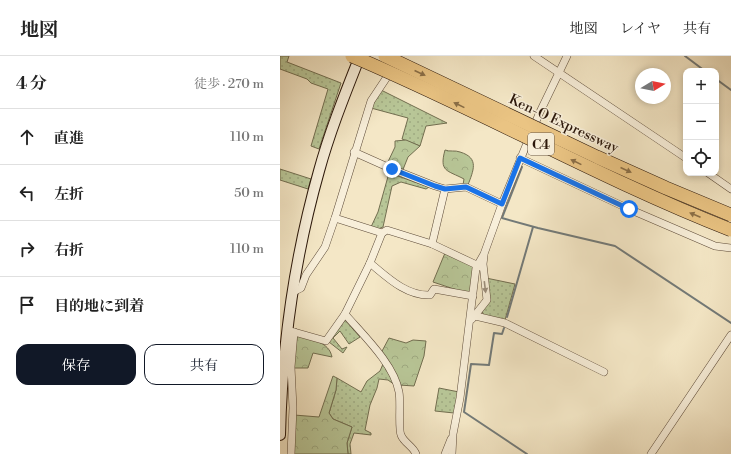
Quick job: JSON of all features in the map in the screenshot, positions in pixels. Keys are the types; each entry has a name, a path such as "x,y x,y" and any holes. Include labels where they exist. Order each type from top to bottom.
{"highway":[{"name":"Ken-O Expressway","path":"352,56 420,86 606,176 731,230"},
{"name":"Ken-O Expressway","path":"385,56 611,163 731,215"}],"street":[{"path":"291,454 293,408 291,331 293,292 319,170 340,106 360,56"},
{"path":"293,292 301,288 306,275 325,247 371,102 392,68 404,56"},
{"path":"534,56 683,156"},
{"path":"452,454 453,434 472,316 473,296 480,267 520,158 566,56"},
{"path":"354,152 435,186 445,189 466,187 502,204"},
{"path":"520,158 629,209 708,243 725,248 731,248"},
{"path":"712,176 731,189"},
{"path":"432,244 445,189"},
{"path":"335,218 382,233"},
{"path":"291,331 326,341 345,314 370,263 382,233 386,230 432,244 480,267"},
{"path":"370,263 402,288 412,292 430,295 434,289 473,296"},
{"path":"472,316 478,312 486,300 480,267"},
{"path":"345,314 377,351 394,377 399,391 400,434 405,442 414,449 416,454"},
{"path":"472,316 505,323 604,372"},
{"path":"280,435 282,390 291,331"},
{"path":"651,454 731,335"},
{"path":"445,454 453,434"}],"green space":[{"path":"280,56 289,56 287,62 341,83 319,149 311,146 328,89 280,69"},
{"path":"381,90 447,123 426,126 420,146 402,139 408,118 371,108"},
{"path":"406,140 420,146 408,157 402,172 386,166 395,147 395,141"},
{"path":"445,150 458,151 473,161 472,175 468,185 463,185 464,179 449,172 444,166 443,157"},
{"path":"280,169 311,179 308,189 280,180"},
{"path":"389,173 429,187 426,189 401,182 392,186 383,227 378,229 371,227 378,212"},
{"path":"445,253 473,266 472,291 469,294 433,282"},
{"path":"486,278 515,284 505,320 484,316 482,311"},
{"path":"345,320 360,337 349,344 340,331 333,338 342,349 347,347 343,353 329,342"},
{"path":"297,336 320,342 328,348 332,357 313,353 308,368 293,368"},
{"path":"389,338 406,343 413,340 426,341 424,356 414,386 399,385 381,353"},
{"path":"383,364 395,385 388,380 379,379 370,405 365,430 371,433 371,435 354,433 350,444 351,454 348,454 347,443 352,427 333,419 329,413 336,390 337,378 361,392 367,381 380,371"},
{"path":"333,376 337,378 336,390 329,413 333,419 352,427 347,443 348,454 292,454 294,415 319,417"},
{"path":"439,388 459,392 454,413 435,411"}],"waterway":[{"path":"685,56 701,68"},
{"path":"719,81 731,90"},
{"path":"522,167 502,218 615,246 731,323"},
{"path":"507,317 533,227"},
{"path":"504,328 502,334 494,333 489,365 471,364 464,412 527,454"}],"route":[{"path":"392,169 445,189 466,187 502,204 520,158 629,209"}]}
